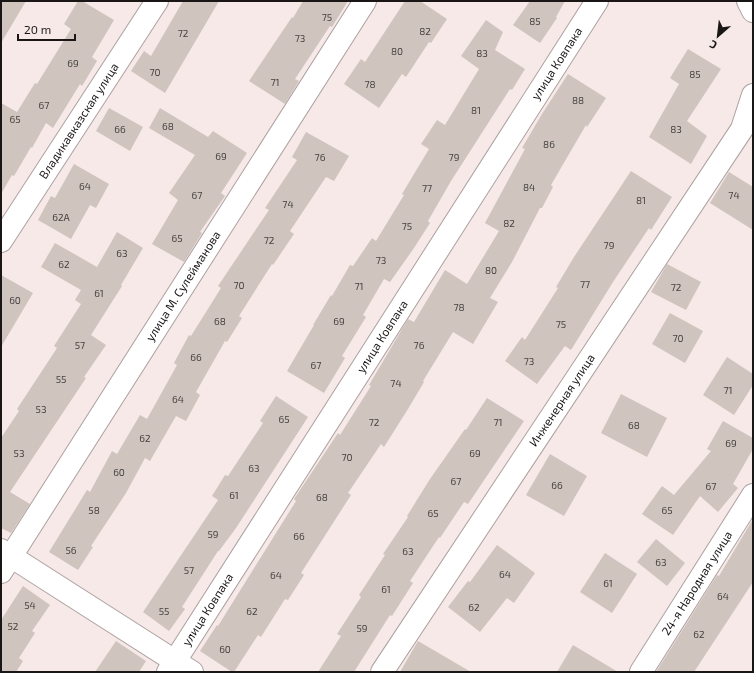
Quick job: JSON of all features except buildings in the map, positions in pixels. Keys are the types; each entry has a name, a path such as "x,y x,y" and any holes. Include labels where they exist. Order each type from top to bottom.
{"street":[{"name":"Владикавказская улица","path":"1,241 157,1"},
{"name":"улица М. Сулейманова","path":"4,559 365,1"},
{"name":"улица Ковпака","path":"179,668 597,1"},
{"path":"748,1 753,11"},
{"name":"Инженерная улица","path":"382,672 747,131 753,95"},
{"name":"24-я Народная улица","path":"641,672 753,495"},
{"path":"4,559 179,668"}]}
